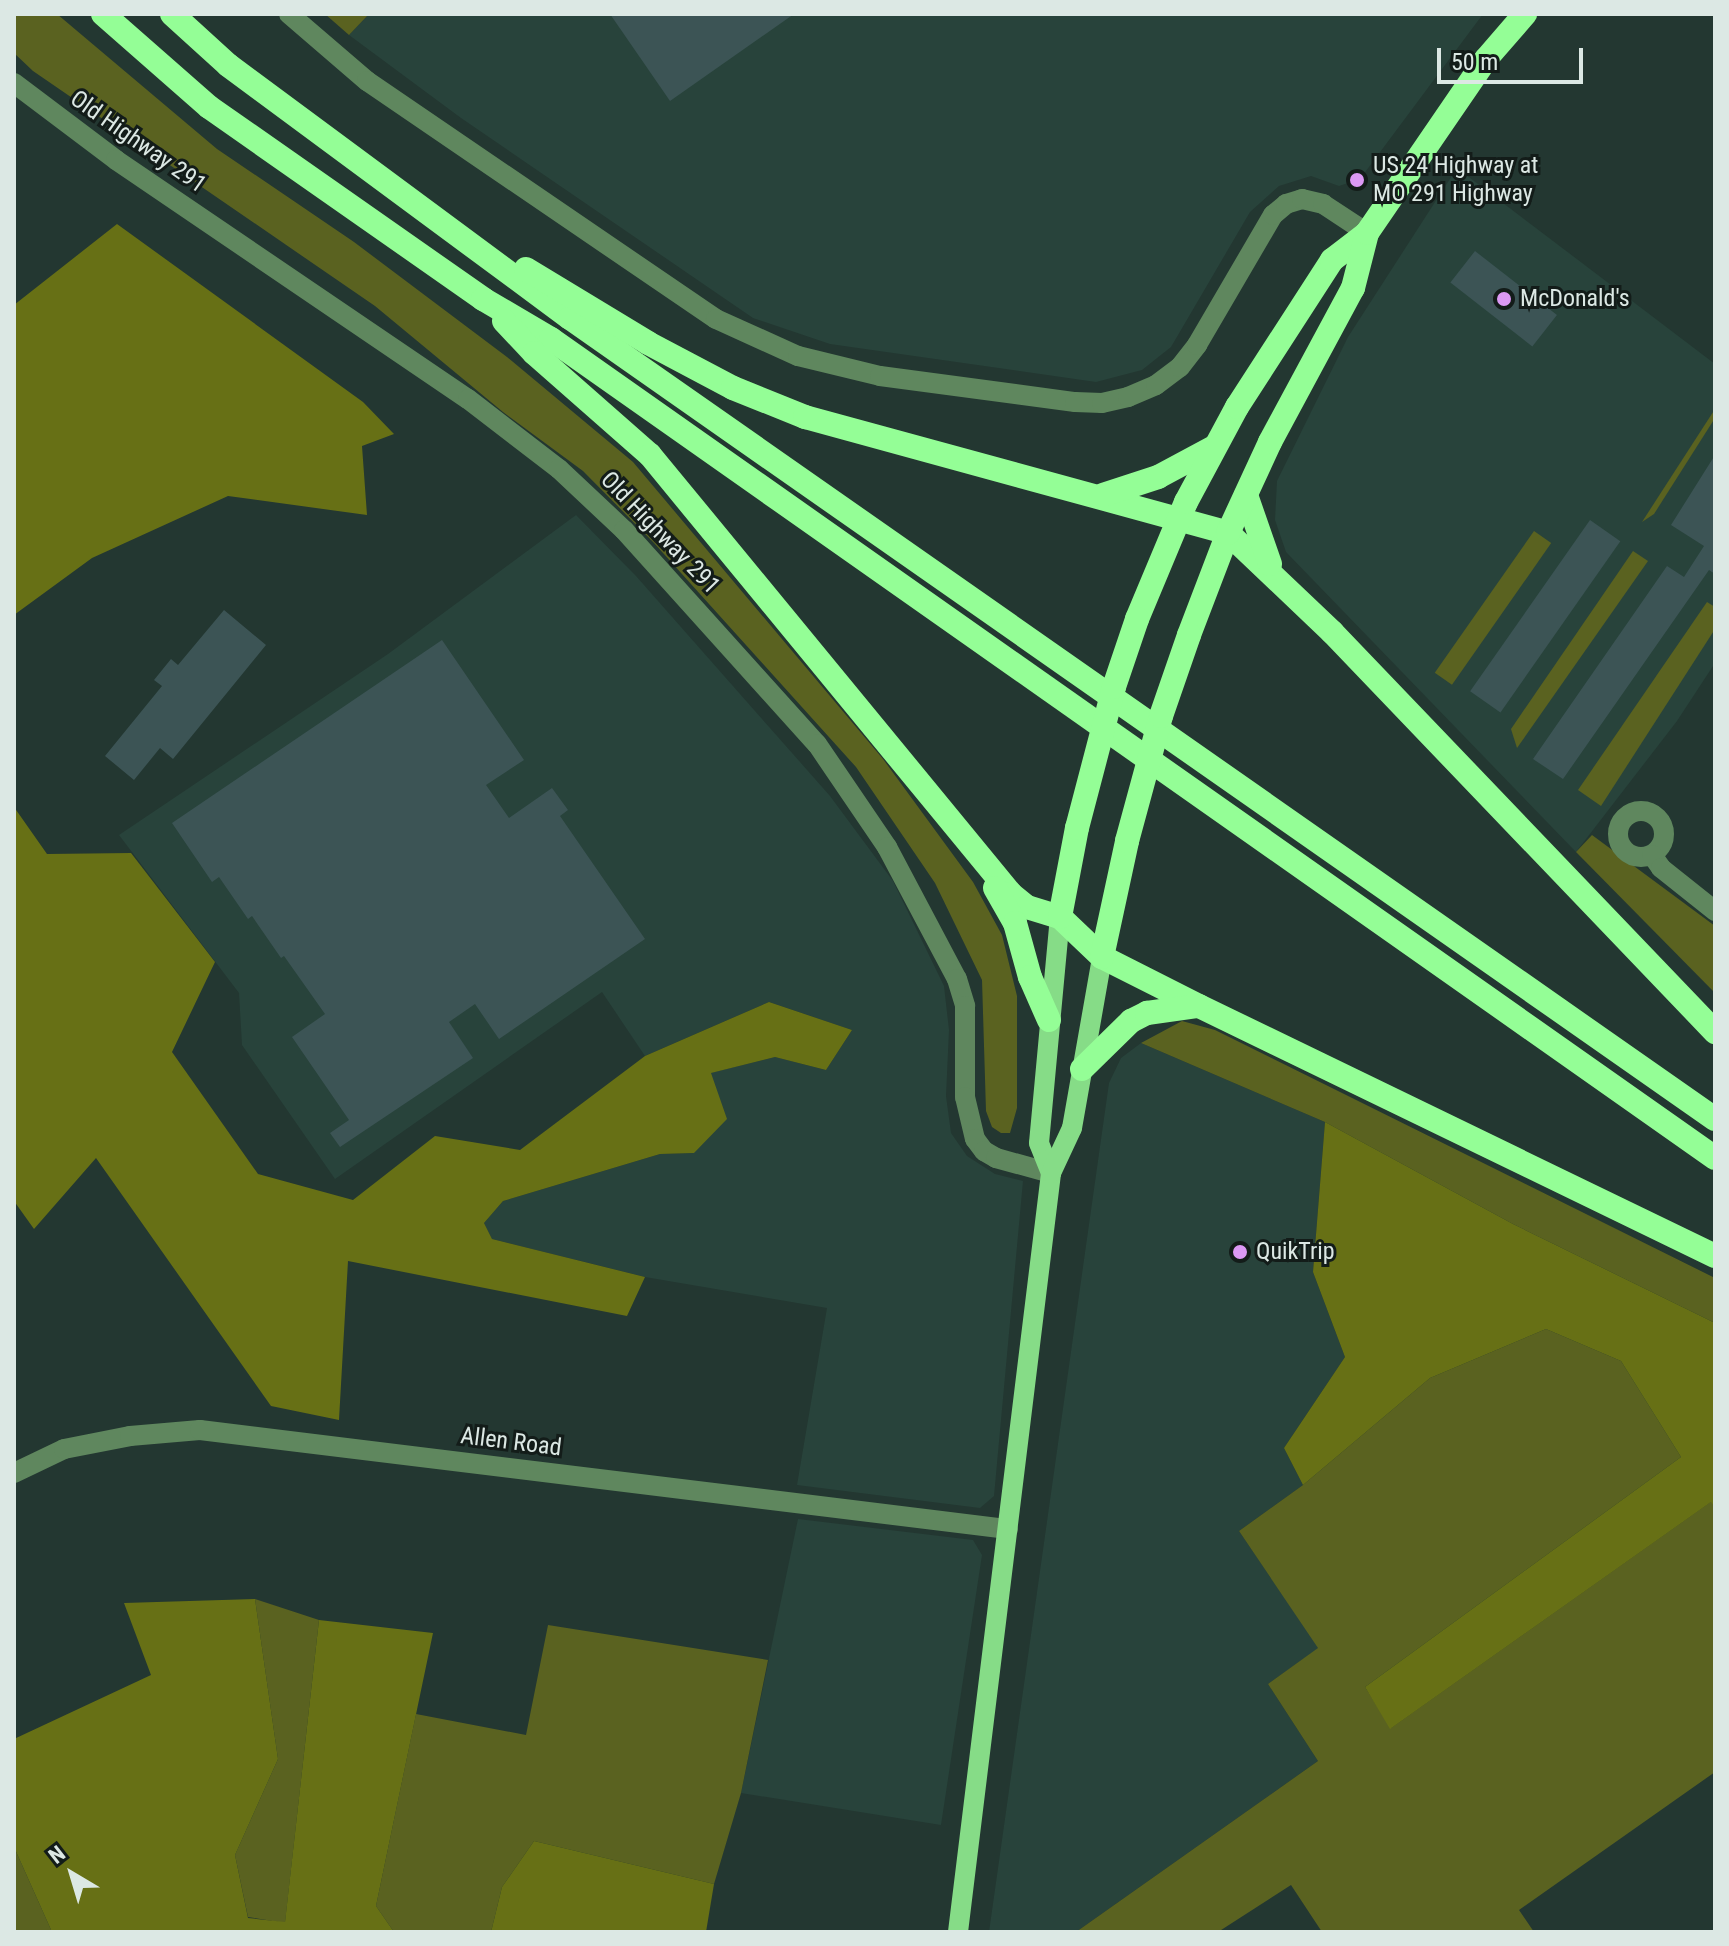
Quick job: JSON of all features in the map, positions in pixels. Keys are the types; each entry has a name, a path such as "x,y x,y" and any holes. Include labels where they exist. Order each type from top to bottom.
{"highway":[{"path":"103,14 209,107 483,299 576,357 1715,1158"},
{"path":"172,14 228,65 570,318 1715,1119"},
{"path":"1060,917 1077,828 1114,687 1137,619 1179,518 1214,447 1313,286 1332,260 1367,233 1486,59 1525,14"},
{"path":"440,222 733,388 805,417 1228,533 1276,577 1715,1032"},
{"path":"1102,957 1127,841 1161,716 1189,635 1228,533 1353,288 1367,233"},
{"path":"483,299 534,353 650,455 973,847 1027,907 1060,917 1102,957 1715,1256"},
{"path":"1099,496 1158,477 1214,447"},
{"path":"1246,495 1257,535 1276,577"},
{"path":"973,847 1015,923 1030,977 1049,1020"},
{"path":"1082,1069 1131,1021 1147,1013 1199,1006"}],"main road":[{"path":"1051,1173 1039,1143 1060,917"},
{"path":"958,1932 1051,1173 1072,1128 1102,957"}],"street":[{"path":"289,14 367,81 716,319 798,356 880,376 1075,402 1102,403 1128,397 1156,385 1180,367 1197,345 1273,215 1286,204 1302,199 1323,204 1367,233"},
{"name":"Old Highway 291","path":"14,83 116,160 468,399 559,469 624,530 807,733 887,847 951,968 965,1006 965,1097 975,1139 984,1151 996,1158 1051,1173"},
{"path":"1652,855 1661,868 1715,911"},
{"name":"Allen Road","path":"14,1473 64,1449 130,1436 200,1430 1008,1529"}],"shaded area":[{"path":"369,14 1483,14 1360,179 1339,186 1311,176 1279,186 1250,212 1171,347 1142,370 1096,382 830,344 753,318 461,118 349,35"},
{"path":"1457,168 1715,364 1715,663 1677,721 1576,852 1286,552 1275,520 1277,481 1348,337"},
{"path":"576,515 636,576 830,796 893,881 944,986 949,1030 946,1096 951,1133 967,1156 995,1174 1023,1181 994,1496 980,1508 797,1485 827,1308 645,1277 492,1239 484,1223 503,1201 660,1154 694,1153 710,1073 775,1057 826,1070 852,1030 769,1002 645,1056 602,992 335,1179 242,1045 239,993 119,835 388,654"},
{"path":"1141,1043 1325,1122 1313,1272 1345,1357 1284,1448 1303,1485 1239,1531 1319,1648 1268,1684 1318,1761 1076,1932 989,1932 1109,1083 1121,1058"},
{"path":"798,1519 973,1540 982,1555 941,1825 741,1793"}],"green space":[{"path":"14,14 57,14 217,149 354,242 507,357 633,462 883,759 973,882 1002,935 1017,996 1017,1108 1010,1133 1001,1133 992,1127 986,1111 982,980 935,883 856,767 654,543 583,471 503,412 375,306 33,71 14,53"},
{"path":"325,14 369,14 349,35"},
{"path":"117,224 363,402 394,434 362,446 367,515 228,496 92,558 14,615 14,305"},
{"path":"1715,409 1715,418 1654,514 1642,522"},
{"path":"1534,531 1551,543 1452,685 1435,673"},
{"path":"1633,551 1648,561 1517,748 1511,729"},
{"path":"1707,602 1715,607 1715,629 1601,806 1578,790"},
{"path":"14,807 47,854 131,853 215,962 172,1052 258,1174 353,1200 435,1136 520,1150 645,1056 769,1002 852,1030 826,1070 775,1057 711,1073 727,1119 694,1153 660,1154 503,1201 484,1223 492,1239 645,1277 627,1316 348,1261 339,1420 271,1406 96,1158 34,1229 14,1201"},
{"path":"1592,835 1715,926 1715,993 1576,852"},
{"path":"1182,1021 1215,1030 1715,1278 1715,1323 1513,1224 1325,1122 1141,1043"},
{"path":"1325,1122 1513,1224 1715,1323 1715,1507 1711,1502 1390,1729 1365,1687 1681,1457 1621,1361 1546,1329 1430,1378 1303,1485 1284,1448 1345,1357 1313,1272"},
{"path":"1546,1329 1621,1361 1681,1457 1365,1687 1391,1728 1712,1501 1715,1507 1715,1772 1519,1910 1534,1932 1322,1932 1291,1885 1218,1932 1076,1932 1318,1761 1268,1684 1318,1648 1239,1531 1303,1485 1430,1378"},
{"path":"255,1599 319,1620 285,1923 248,1917 235,1855 278,1759"},
{"path":"255,1599 278,1759 235,1855 248,1918 285,1922 319,1620 433,1633 376,1906 394,1932 52,1932 14,1847 14,1739 151,1675 124,1603"},
{"path":"548,1625 768,1660 741,1793 714,1884 534,1841 502,1887 491,1932 394,1932 376,1906 416,1714 526,1735"},
{"path":"534,1841 714,1884 706,1932 491,1932 502,1887"},
{"path":"14,1847 52,1932 14,1932"}],"building":[{"path":"610,14 794,14 670,101"},
{"name":"McDonald's","path":"1475,251 1557,315 1532,347 1450,283"},
{"path":"1715,455 1715,574 1709,570 1563,779 1533,759 1667,566 1684,577 1704,546 1671,525"},
{"path":"1590,520 1620,541 1500,712 1470,691"},
{"path":"224,610 266,645 173,759 160,748 134,780 105,756 162,686 154,680 171,659 178,665"},
{"path":"442,640 524,760 486,785 509,818 552,788 568,810 560,816 645,939 499,1039 475,1004 449,1022 473,1058 340,1147 330,1133 349,1120 292,1037 325,1014 284,956 281,958 252,916 248,919 219,877 212,882 172,823"}],"place":[{"name":"US 24 Highway at MO 291 Highway","path":"1357,180"},
{"name":"McDonald's","path":"1504,299"},
{"name":"QuikTrip","path":"1240,1252"}]}
